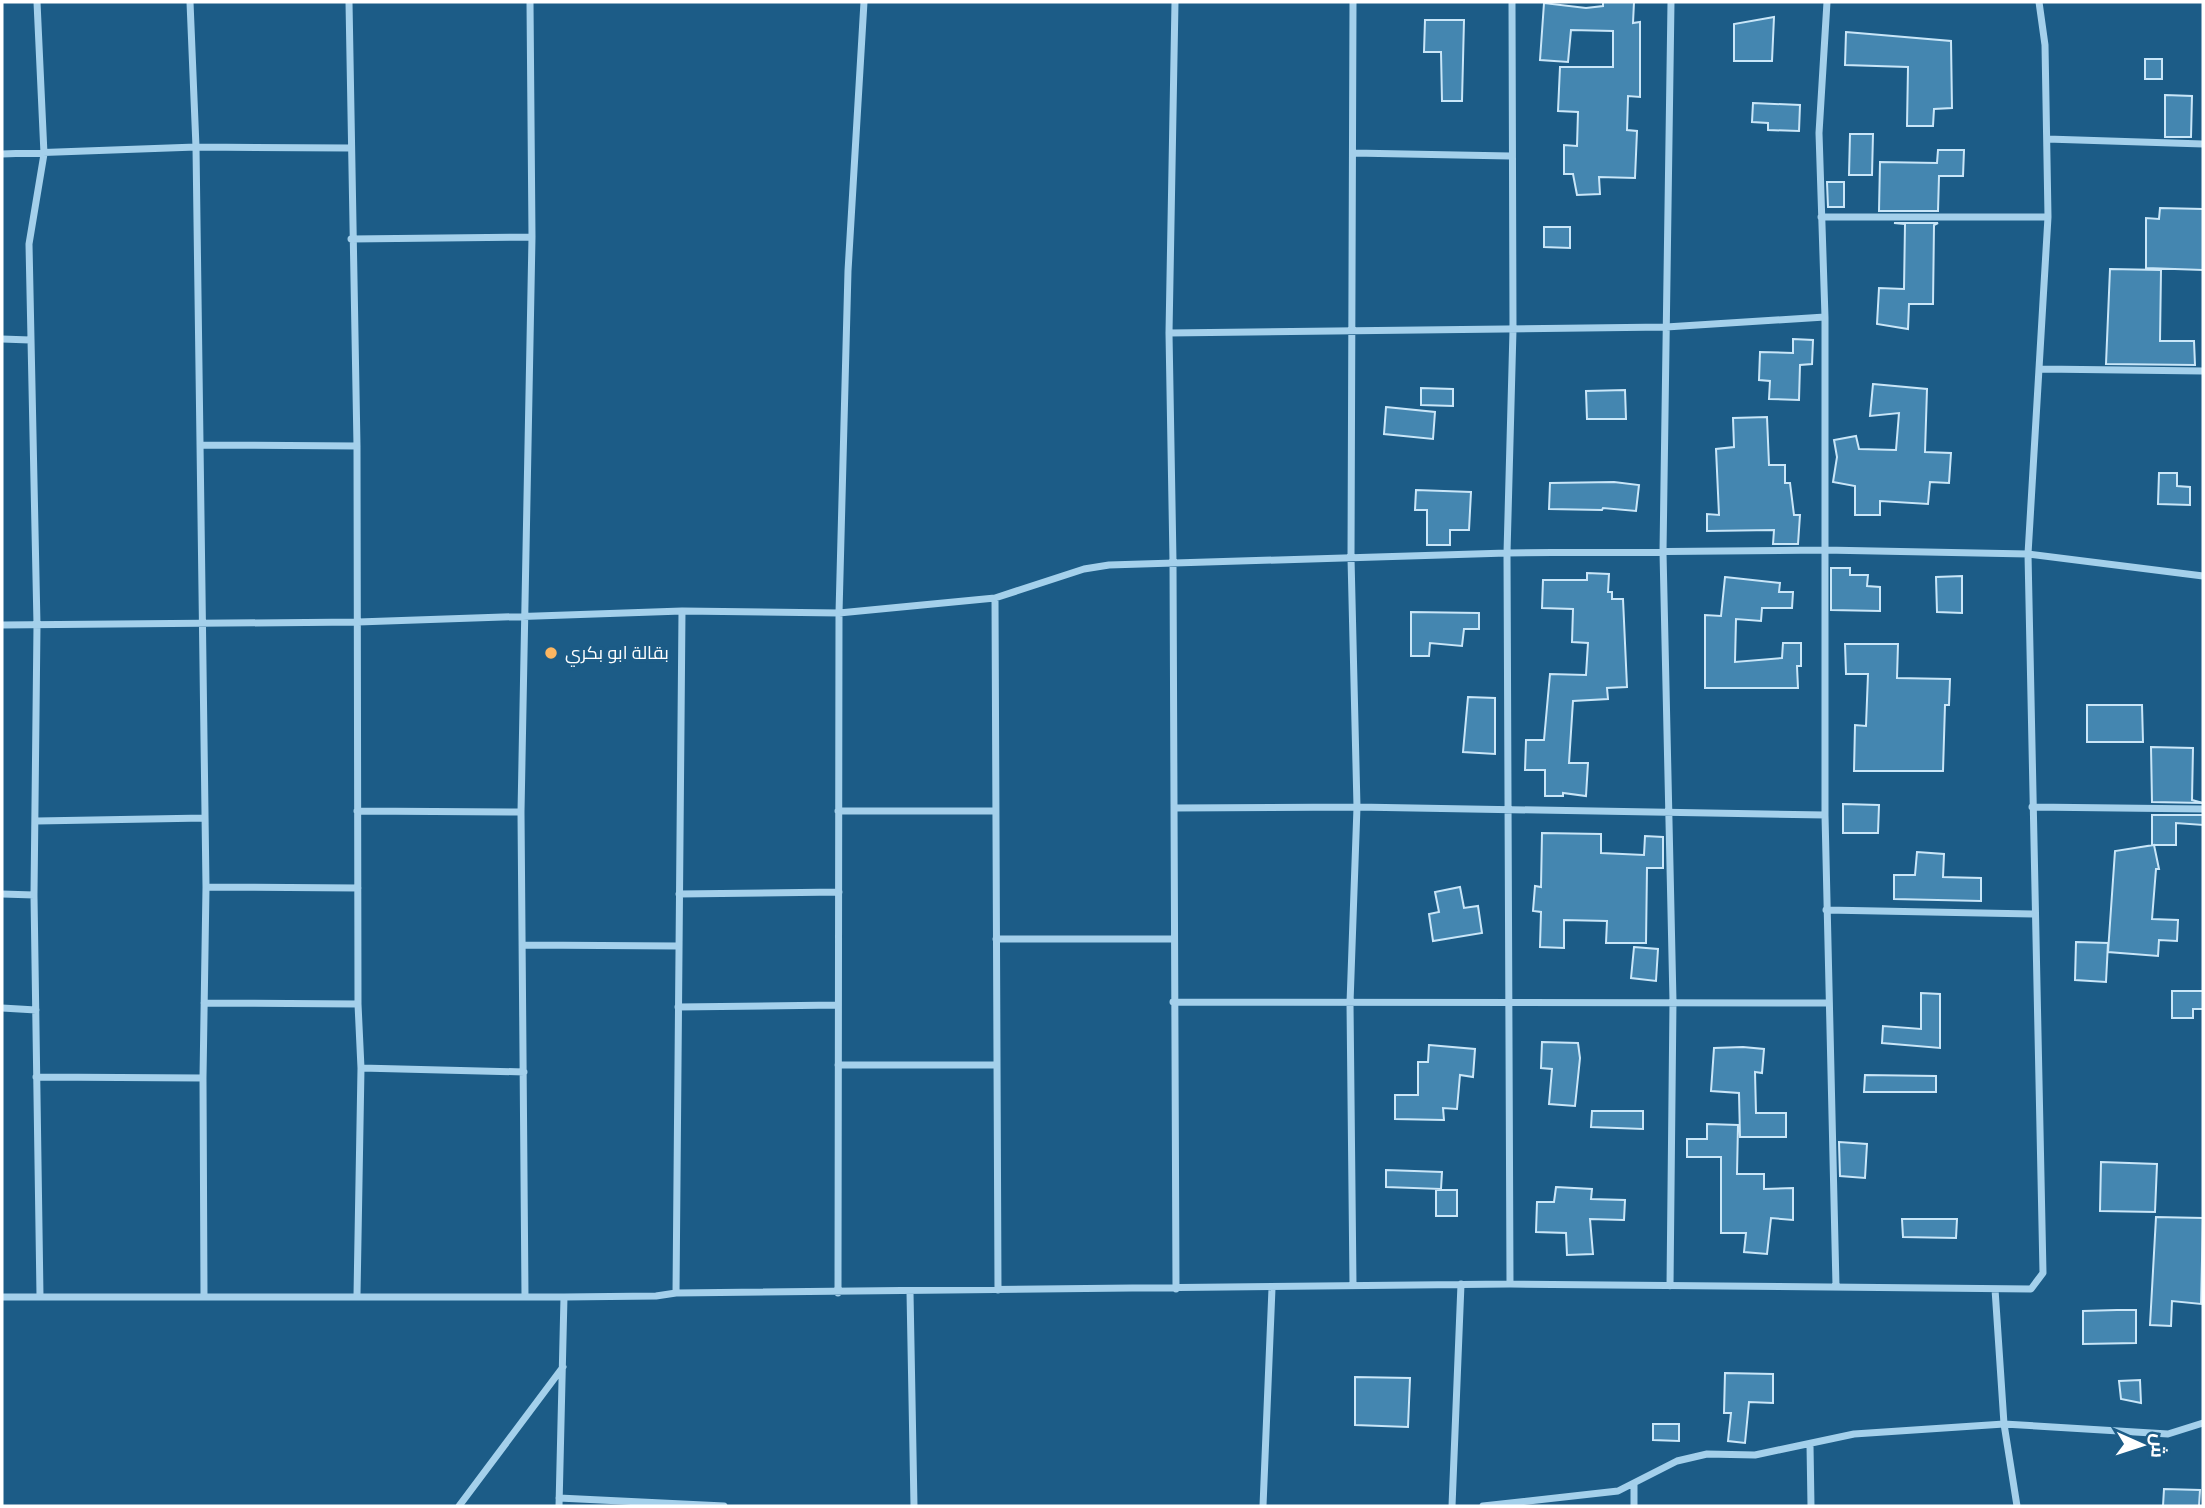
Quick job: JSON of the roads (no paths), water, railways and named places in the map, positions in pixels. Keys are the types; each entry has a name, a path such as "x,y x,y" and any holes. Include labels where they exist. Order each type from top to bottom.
{"street":[{"path":"37,2 44,154 29,244 37,625 37,821 34,895 40,1296"},
{"path":"190,2 196,147 206,887 202,1078 204,1295"},
{"path":"349,2 349,148 357,446 358,1004 361,1068 356,1295"},
{"path":"525,1296 521,812 532,237 530,2"},
{"path":"838,1293 839,613 848,271 864,2"},
{"path":"1175,2 1169,333 1173,561 1176,1289"},
{"path":"1353,2 1352,558 1357,807 1350,1003 1353,1285"},
{"path":"1510,1284 1512,1004 1507,553 1513,330 1510,156 1512,2"},
{"path":"1670,1286 1673,1001 1663,552 1671,2"},
{"path":"1827,2 1819,133 1825,317 1826,910 1836,1286"},
{"path":"2,1297 564,1297 656,1296 677,1293 1461,1284 2031,1289 2043,1273 2033,914 2028,554 2048,217 2045,45 2039,2"},
{"path":"2047,139 2203,144"},
{"path":"2,154 196,147 349,148"},
{"path":"1353,153 1510,156"},
{"path":"1821,217 2048,217"},
{"path":"351,239 532,237"},
{"path":"1169,333 1666,327 1825,317"},
{"path":"2,339 30,340"},
{"path":"2041,369 2203,371"},
{"path":"200,446 357,446"},
{"path":"2,625 358,622 682,611 839,613 995,598 1084,569 1173,561 1507,553 1824,550 2028,554 2203,576"},
{"path":"995,598 998,1290"},
{"path":"677,1293 682,611"},
{"path":"1174,808 1357,807 1508,812 1670,811 1825,815"},
{"path":"2032,807 2203,809"},
{"path":"838,810 994,811"},
{"path":"357,811 521,812"},
{"path":"37,821 205,818"},
{"path":"206,887 358,888"},
{"path":"679,894 839,892"},
{"path":"2,894 34,895"},
{"path":"1826,910 2033,914"},
{"path":"996,939 1174,939"},
{"path":"524,945 678,946"},
{"path":"1173,1002 1828,1003"},
{"path":"204,1003 358,1004"},
{"path":"678,1007 838,1005"},
{"path":"2,1008 36,1010"},
{"path":"838,1065 996,1065"},
{"path":"361,1068 524,1072"},
{"path":"36,1077 202,1078"},
{"path":"1452,1506 1461,1284"},
{"path":"1263,1506 1272,1288"},
{"path":"1995,1289 2004,1424 2017,1506"},
{"path":"911,1292 914,1506"},
{"path":"564,1297 559,1502 724,1506"},
{"path":"459,1506 563,1366"},
{"path":"1483,1506 1601,1495 1634,1485 1677,1461 1693,1456 1755,1455 1854,1434 2004,1424 2168,1434 2203,1423"},
{"path":"1810,1445 1811,1506"},
{"path":"1634,1485 1634,1506"}],"place":[{"name":"بقالة ابو بكري","path":"551,653"}]}
